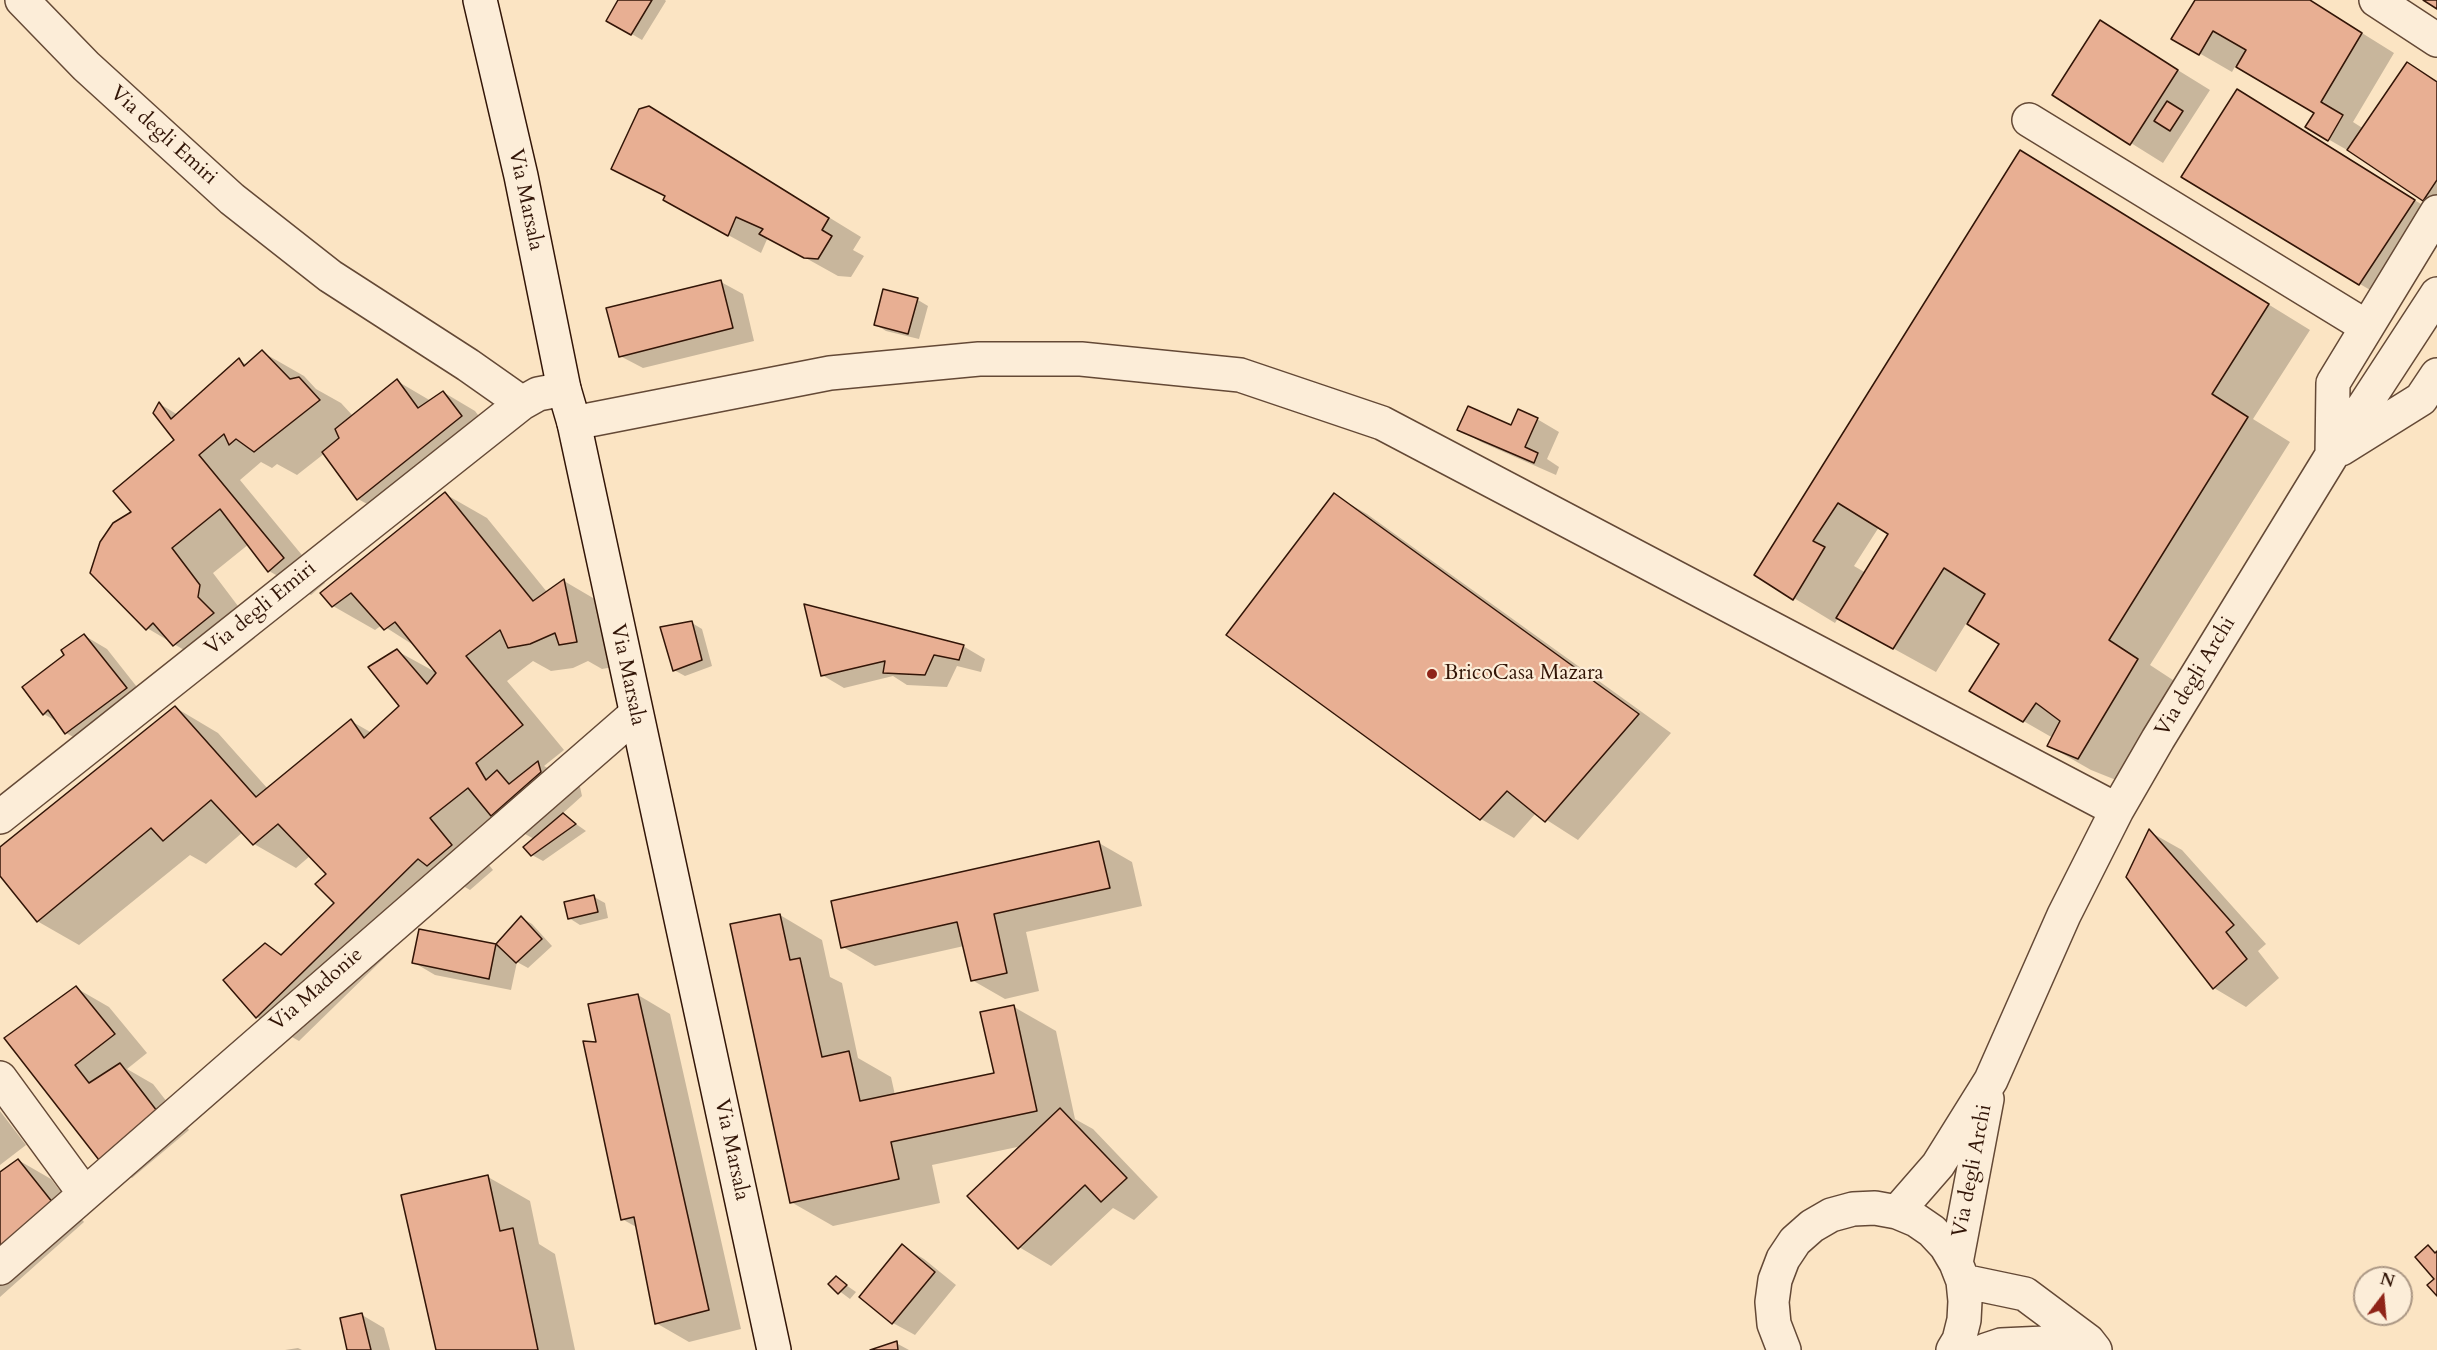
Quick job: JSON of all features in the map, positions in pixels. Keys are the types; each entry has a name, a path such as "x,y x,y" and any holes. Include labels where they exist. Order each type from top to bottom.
{"street":[{"name":"Via degli Emiri","path":"22,0 86,66 232,199 330,276 468,365 522,403"},
{"name":"Via Marsala","path":"480,0 521,176 564,389 574,423 774,1350"},
{"path":"2376,0 2437,40"},
{"path":"2029,120 2367,327"},
{"path":"2332,454 2332,383 2437,212"},
{"name":"Via degli Archi","path":"1897,1212 1938,1165 1991,1080 2064,915 2117,810 2332,454 2437,294"},
{"path":"574,423 830,373 980,359 1081,359 1240,375 1382,423 2117,810"},
{"path":"2332,454 2421,399 2437,375"},
{"name":"Via degli Emiri","path":"0,817 522,403 538,394 564,389"},
{"name":"Via Madonie","path":"0,1268 636,714"},
{"path":"0,1078 84,1193"},
{"name":"Via degli Archi","path":"1953,1350 1959,1340 1964,1320 1965,1301 1959,1272 1991,1080"},
{"path":"1784,1350 1774,1324 1772,1302 1779,1269 1795,1241 1812,1226 1831,1215 1853,1209 1875,1208 1897,1212 1916,1220 1932,1231 1946,1246 1959,1272 2025,1294 2091,1345"},
{"path":"1986,1350 2001,1345 2091,1345"}],"building":[{"path":"618,0 652,0 631,35 606,21"},
{"path":"2195,0 2310,0 2362,33 2321,102 2343,115 2328,141 2305,127 2314,113 2236,67 2246,50 2213,31 2199,55 2171,39"},
{"path":"2423,0 2437,0 2437,9"},
{"path":"2100,20 2178,70 2130,145 2052,95"},
{"path":"2407,62 2437,82 2437,180 2423,201 2347,150"},
{"path":"2237,89 2415,200 2359,285 2181,177"},
{"path":"2167,101 2183,111 2170,131 2154,121"},
{"path":"649,106 829,218 822,230 832,236 818,259 804,258 759,234 763,229 736,217 728,236 663,200 665,196 611,169 639,109"},
{"path":"2020,150 2269,304 2212,394 2248,417 2109,640 2138,659 2078,759 2047,746 2060,721 2036,703 2023,722 1969,691 1999,644 1967,624 1985,594 1944,568 1893,649 1836,618 1888,534 1838,503 1813,541 1825,547 1793,600 1754,575"},
{"path":"721,280 733,328 619,357 606,308"},
{"path":"883,289 918,298 908,334 874,325"},
{"path":"262,350 290,379 299,377 320,400 254,452 236,439 229,445 224,434 199,455 284,558 268,572 220,509 172,548 200,585 198,597 214,613 173,646 153,623 146,630 90,573 100,542 113,523 131,512 113,491 174,440 153,413 159,402 171,419 239,358 244,366"},
{"path":"397,379 418,408 443,391 462,416 357,500 322,452 339,438 335,429"},
{"path":"1468,406 1511,425 1518,409 1538,418 1525,447 1538,453 1534,463 1457,430"},
{"path":"445,492 533,601 564,579 577,642 559,645 555,633 530,644 508,648 500,630 466,656 523,725 476,763 486,780 497,770 509,784 538,761 541,772 491,816 468,788 430,818 452,845 427,866 418,859 256,1018 223,980 265,943 281,955 334,903 315,884 326,874 278,824 253,845 211,800 163,841 151,828 37,922 0,876 0,847 175,706 256,797 351,719 364,738 399,706 368,667 397,649 427,684 436,673 395,622 384,630 351,593 332,607 320,593"},
{"name":"BricoCasa Mazara","path":"1334,493 1639,714 1545,822 1507,791 1480,820 1226,635"},
{"path":"804,604 964,645 959,660 934,655 925,675 883,673 885,661 821,676"},
{"path":"692,621 702,660 673,671 660,627"},
{"path":"84,634 127,688 65,734 48,710 43,715 22,687 64,655 61,650"},
{"path":"563,813 576,824 531,856 523,847"},
{"path":"2149,829 2234,925 2226,932 2247,959 2213,989 2126,877"},
{"path":"1099,841 1110,888 994,914 1007,973 971,981 957,922 841,948 831,901"},
{"path":"594,895 598,912 568,919 564,902"},
{"path":"780,914 790,960 800,958 822,1057 849,1051 860,1101 994,1073 980,1012 1014,1005 1037,1111 891,1142 899,1179 790,1203 730,924"},
{"path":"521,916 542,939 516,963 496,944"},
{"path":"419,929 496,944 489,979 412,963"},
{"path":"76,986 115,1034 75,1065 89,1083 120,1063 157,1111 99,1160 4,1038"},
{"path":"638,994 709,1310 655,1324 634,1217 621,1220 583,1041 596,1042 588,1004"},
{"path":"1060,1108 1127,1178 1101,1202 1085,1185 1018,1249 967,1196"},
{"path":"18,1159 53,1203 0,1250 0,1172"},
{"path":"488,1175 500,1231 513,1228 538,1350 436,1350 401,1195"},
{"path":"902,1244 935,1272 892,1324 859,1297"},
{"path":"2428,1245 2435,1253 2437,1251 2437,1296 2427,1285 2434,1279 2415,1257"},
{"path":"836,1276 847,1285 838,1294 828,1284"},
{"path":"362,1313 371,1350 347,1350 340,1318"},
{"path":"897,1341 898,1350 870,1350"}],"place":[{"name":"BricoCasa Mazara","path":"1432,674"}]}
